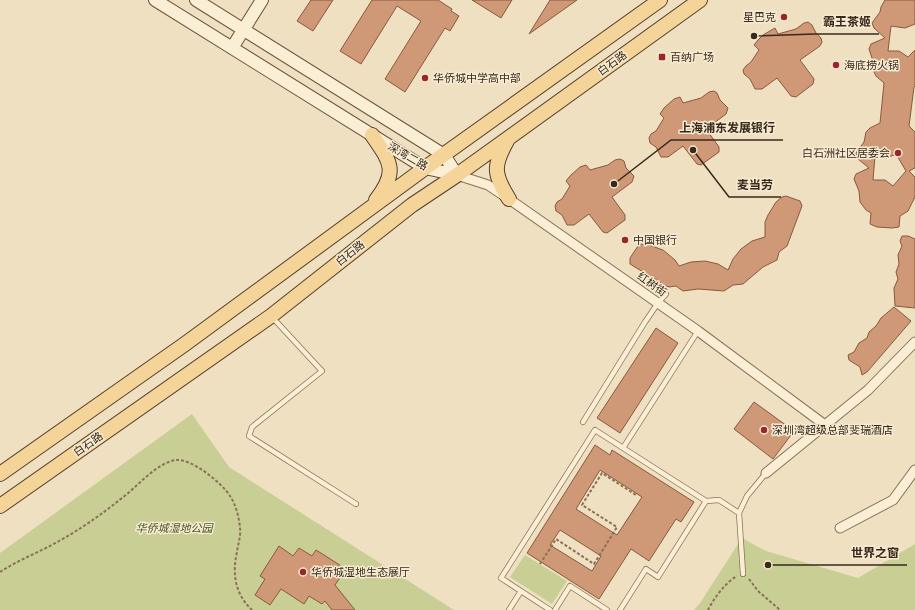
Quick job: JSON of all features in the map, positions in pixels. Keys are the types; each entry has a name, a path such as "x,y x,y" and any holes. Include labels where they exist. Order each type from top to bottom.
{"main road":[{"path":"0,474 185,344 425,168 660,0"},
{"name":"白石路","path":"0,506 270,316 412,205 457,175 700,0"},
{"path":"369,209 381,194 387,183 391,170 385,154 372,135"},
{"path":"509,137 503,148 496,168 501,186 509,199"}],"street":[{"name":"深湾二路","path":"155,0 425,168 457,175"},
{"name":"深湾二路","path":"196,0 444,155 457,175"},
{"path":"232,48 262,0"},
{"name":"红树街","path":"457,175 488,185 509,199 698,331 825,425"},
{"path":"766,473 868,390 915,342"},
{"path":"840,528 893,500 915,470"}],"lane":[{"path":"582,422 658,303 666,294"},
{"path":"270,316 322,371 252,428 250,436 356,504"},
{"path":"623,448 698,331"},
{"path":"550,610 501,578 595,430 706,501 719,500 739,513"},
{"path":"743,574 739,513 742,503 766,473"},
{"path":"620,610 646,569 658,577 706,501"},
{"path":"555,610 570,586 607,610"},
{"path":"509,610 521,591"}],"path":[{"path":"0,572 90,523 123,498 159,467 166,463 180,460 193,464 218,483 230,495 235,505 240,526 240,533 236,553 235,578 243,601 252,610"},
{"path":"540,564 556,539 594,564 617,527 582,505 602,473 636,495"},
{"path":"708,610 727,584 734,578 743,574 754,583 758,591 780,610"}],"green space":[{"name":"华侨城湿地公园","path":"192,414 229,467 454,610 0,610 0,553"},
{"path":"742,538 766,551 858,578 915,544 915,610 694,610"},
{"path":"525,555 567,581 552,604 510,577"}],"building":[{"path":"311,0 333,0 313,31 297,21"},
{"path":"372,0 438,0 452,9 451,11 459,16 450,31 445,28 405,92 385,79 421,21 397,6 361,64 340,51"},
{"path":"472,0 512,0 501,18"},
{"path":"550,0 577,0 529,34"},
{"path":"885,0 915,0 915,24 905,28 891,26 888,51 899,51 908,57 915,50 915,86 909,126 915,132 915,168 909,171 915,177 915,197 908,211 900,216 899,227 892,228 877,227 870,224 871,213 866,210 860,202 859,191 854,179 856,174 869,168 858,159 856,153 864,142 866,132 870,128 880,123 884,83 876,76 874,72 873,61 869,49 871,44 885,38 874,28 872,23 880,12","holes":["896,154 906,171 893,186 885,180 873,180 875,156 887,158"]},
{"path":"808,22 812,25 822,42 820,46 800,60 814,79 813,84 796,97 791,96 777,78 762,89 755,89 750,79 744,74 743,70 751,62 759,50 754,45 763,35 775,28 778,34 796,29"},
{"path":"714,91 728,108 726,114 706,129 719,147 719,152 701,165 697,164 683,146 668,157 661,157 656,147 650,143 649,138 651,134 656,131 664,118 660,114 664,108 674,99 680,97 683,103 701,98 709,92"},
{"path":"620,159 624,161 626,168 634,176 632,182 612,197 625,215 625,220 607,233 603,232 589,214 574,225 567,225 562,215 556,211 555,206 557,202 562,199 570,186 566,181 570,176 580,167 586,165 590,170 608,165 615,160"},
{"path":"786,196 800,201 802,206 787,246 779,252 777,260 763,267 743,284 733,285 724,291 698,289 683,291 676,286 666,286 630,264 630,258 641,244 663,250 675,260 679,266 691,262 705,261 718,264 728,270 733,259 741,249 752,241 765,237 765,222 768,215 776,202 782,197"},
{"path":"902,236 908,236 915,239 915,308 895,306 894,288 898,279 896,272 899,264 898,255 902,246 900,241"},
{"path":"894,307 911,321 867,372 862,375 860,367 849,360 848,355 854,352 859,343 867,338 869,332 876,326 881,318"},
{"path":"656,328 678,343 620,433 597,418"},
{"name":"深圳湾超级总部斐瑞酒店","path":"754,402 794,431 773,459 734,429"},
{"path":"595,445 610,455 612,450 694,502 681,522 676,519 649,561 631,549 599,599 527,553","holes":["600,470 642,497 617,535 576,509","560,530 601,556 592,571 550,545"]},
{"name":"华侨城湿地生态展厅","path":"279,546 293,556 299,548 312,556 316,550 346,569 335,585 355,610 332,610 325,601 322,604 309,596 304,604 281,589 270,605 255,595 265,579 260,576"}],"place":[{"name":"星巴克","path":"784,17"},
{"name":"霸王茶姬","path":"754,36"},
{"name":"百纳广场","path":"662,57"},
{"name":"海底捞火锅","path":"836,65"},
{"name":"华侨城中学高中部","path":"425,78"},
{"name":"麦当劳","path":"693,150"},
{"name":"白石洲社区居委会","path":"898,153"},
{"name":"上海浦东发展银行","path":"614,184"},
{"name":"中国银行","path":"625,240"},
{"name":"深圳湾超级总部斐瑞酒店","path":"764,430"},
{"name":"世界之窗","path":"768,565"},
{"name":"华侨城湿地生态展厅","path":"303,572"}]}
